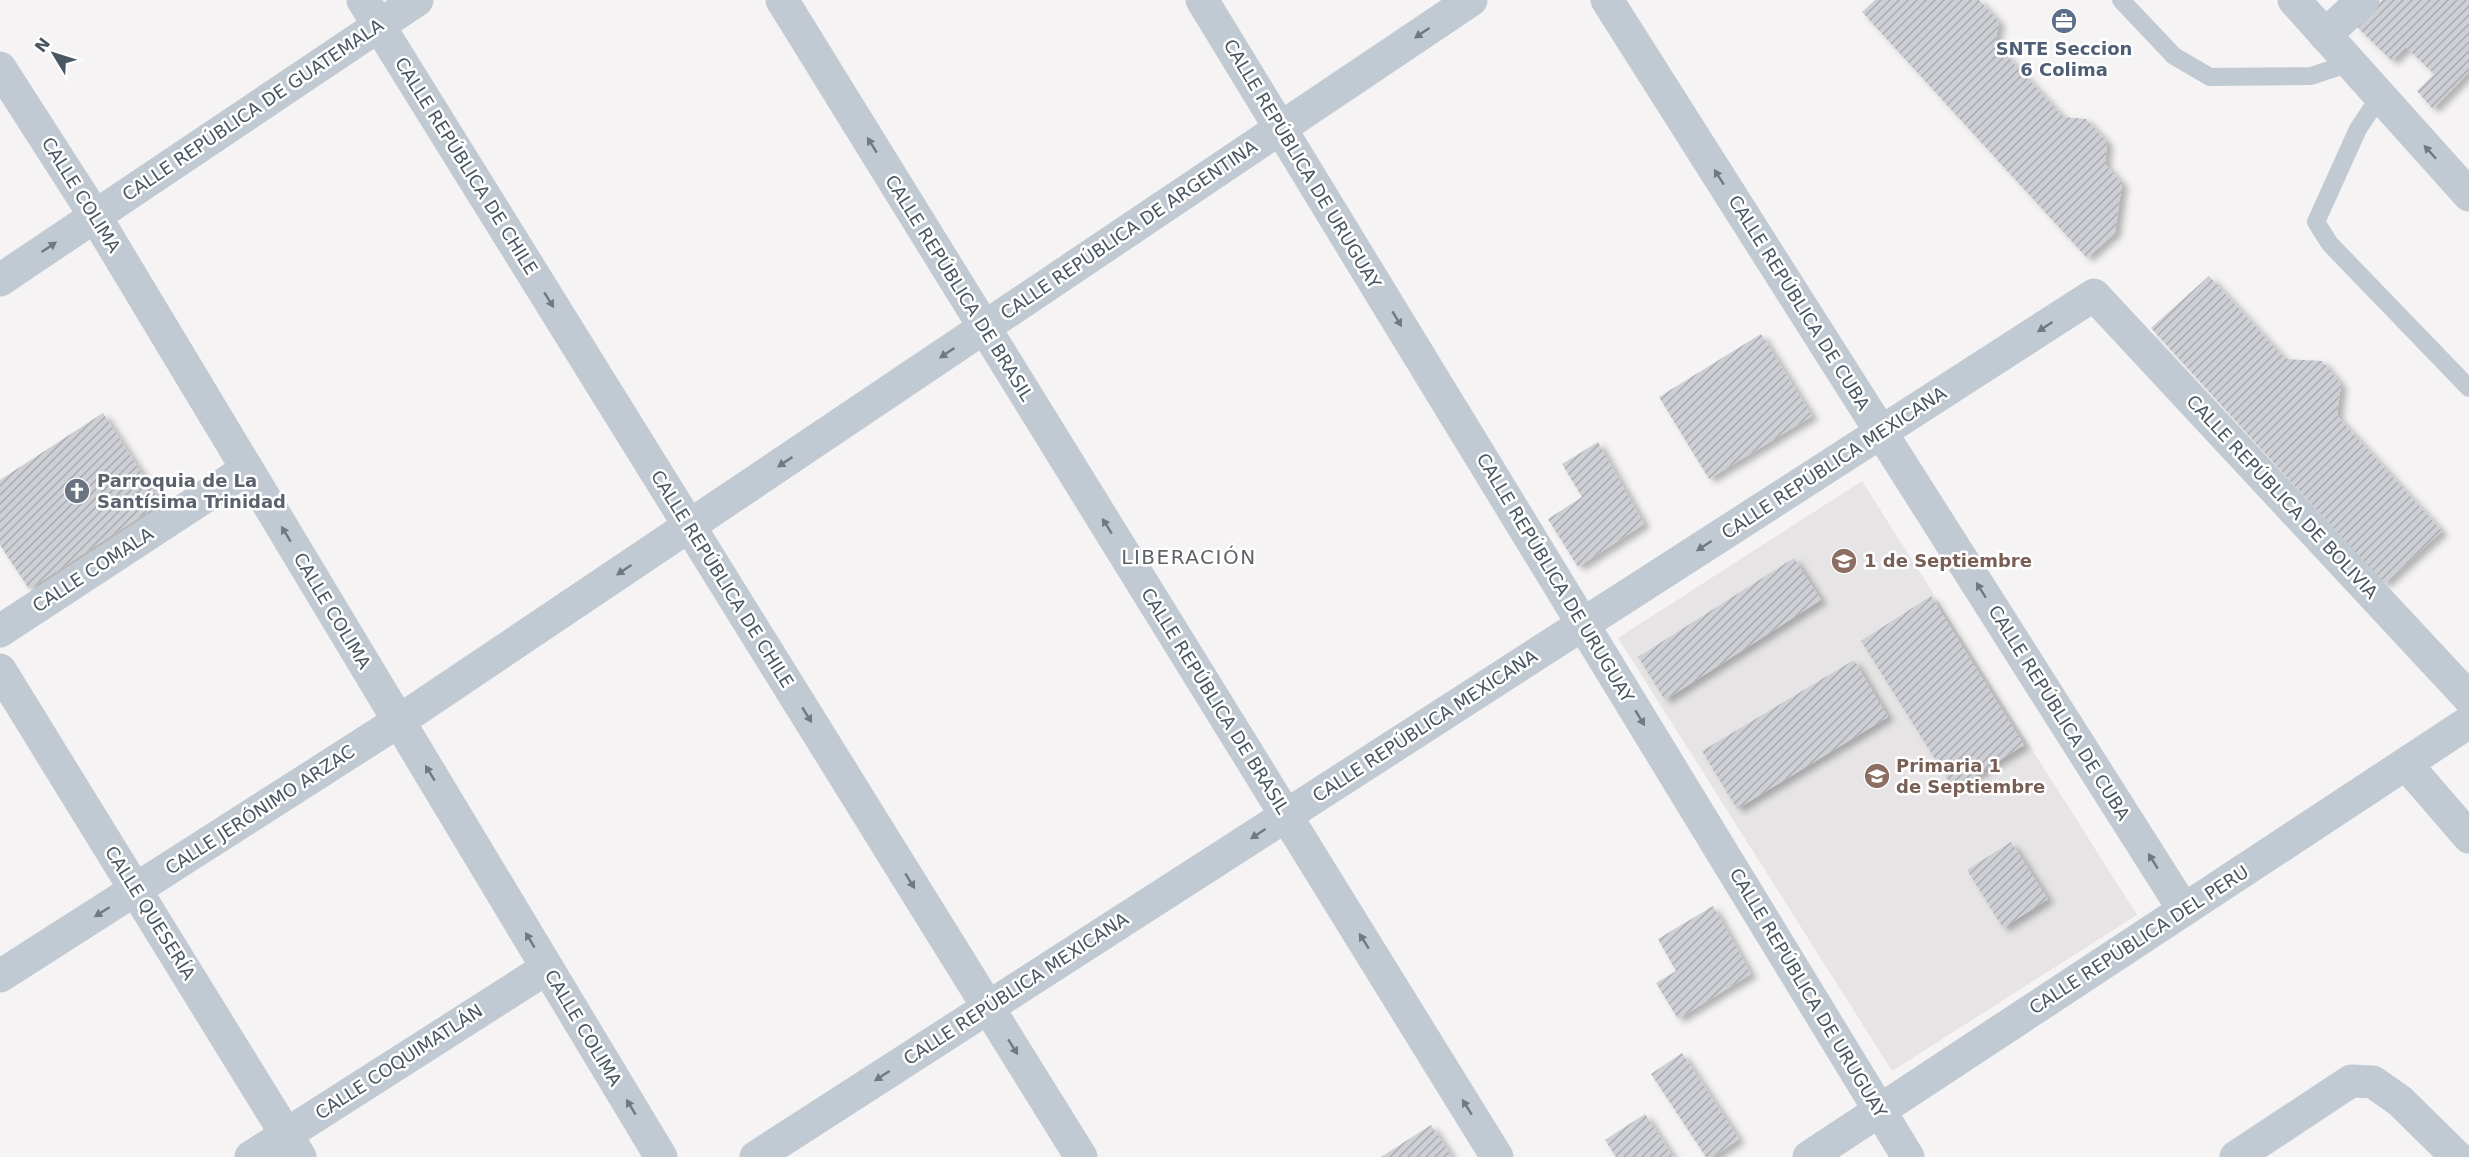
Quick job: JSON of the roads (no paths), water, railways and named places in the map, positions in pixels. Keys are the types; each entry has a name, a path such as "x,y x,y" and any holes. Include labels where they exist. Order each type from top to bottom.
{"street":[{"name":"CALLE REPÚBLICA DE GUATEMALA","path":"0,280 95,216 371,13 417,0"},
{"name":"CALLE REPÚBLICA DE BRASIL","path":"782,0 1497,1157"},
{"name":"CALLE REPÚBLICA DE URUGUAY","path":"1202,0 1908,1157"},
{"name":"CALLE REPÚBLICA DE ARGENTINA","path":"399,721 1471,0"},
{"name":"CALLE REPÚBLICA DE CUBA","path":"1607,0 2184,910"},
{"path":"2294,0 2469,195"},
{"path":"2325,35 2363,0"},
{"name":"CALLE REPÚBLICA DE CHILE","path":"371,13 1081,1157"},
{"name":"CALLE COLIMA","path":"0,68 95,216 661,1157"},
{"name":"CALLE REPÚBLICA MEXICANA","path":"756,1157 2094,295"},
{"name":"CALLE REPÚBLICA DE BOLIVIA","path":"2094,295 2469,698"},
{"name":"CALLE COMALA","path":"0,631 247,469"},
{"name":"CALLE QUESERÍA","path":"0,670 293,1146"},
{"name":"CALLE JERÓNIMO ARZAC","path":"0,976 399,721"},
{"name":"CALLE REPÚBLICA DEL PERU","path":"1809,1157 2469,722"},
{"path":"2406,764 2469,837"},
{"name":"CALLE COQUIMATLÁN","path":"251,1157 293,1146 547,968"},
{"path":"2236,1157 2350,1082 2373,1082 2400,1101 2457,1157"}],"lane":[{"path":"2121,0 2174,56 2210,77 2311,76 2350,63"},
{"path":"2380,96 2358,129 2316,222 2330,244 2469,387"}],"place":[{"name":"SNTE Seccion 6 Colima","path":"2064,21"},
{"name":"Parroquia de La Santísima Trinidad","path":"77,491"},
{"name":"1 de Septiembre","path":"1844,561"},
{"name":"Primaria 1 de Septiembre","path":"1877,776"}],"district":[{"name":"LIBERACIÓN","path":"1189,557"}]}
